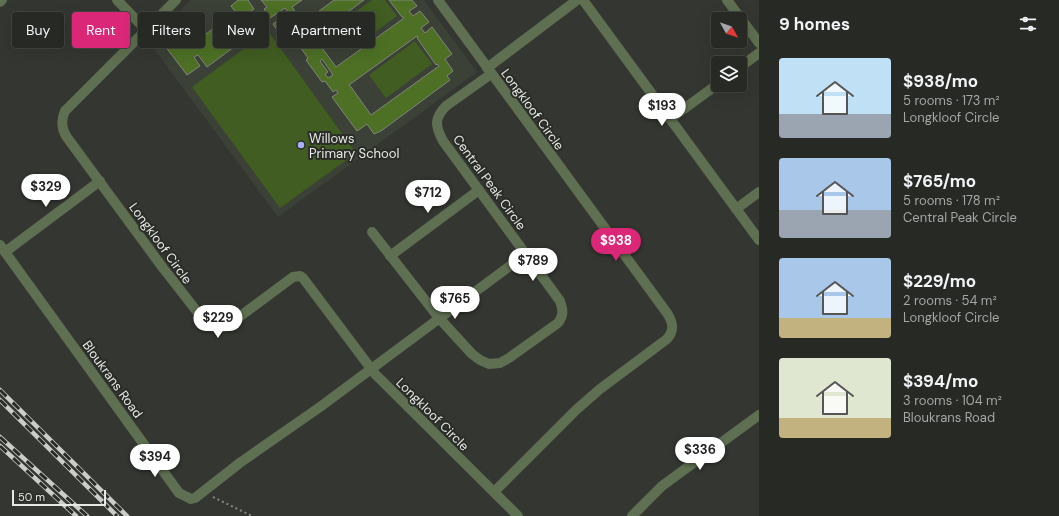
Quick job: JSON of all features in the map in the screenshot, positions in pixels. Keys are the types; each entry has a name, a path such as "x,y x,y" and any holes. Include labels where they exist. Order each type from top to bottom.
{"street":[{"path":"118,0 138,21"},
{"name":"Longkloof Circle","path":"164,12 176,0"},
{"name":"Longkloof Circle","path":"438,0 667,313 673,327 667,339 600,389 576,410 494,492"},
{"path":"489,71 578,0"},
{"path":"583,0 759,240"},
{"path":"727,0 759,43"},
{"name":"Longkloof Circle","path":"138,38 69,107 63,116 62,127 66,136 206,324 214,328 227,326 280,286 293,278 300,276 306,281 371,369 518,516"},
{"path":"747,62 759,53"},
{"name":"Central Peak Circle","path":"372,232 439,318 472,354 480,360 489,364 500,362 509,358 558,323 562,318 563,307 560,301 443,141 438,132 436,125 440,112 489,71"},
{"path":"670,119 711,89"},
{"path":"2,249 100,181"},
{"path":"390,256 479,190"},
{"path":"736,209 759,192"},
{"name":"Bloukrans Road","path":"2,249 179,493 191,499 195,498 241,462 371,369"},
{"path":"371,369 526,254"},
{"path":"632,516 662,486 759,415"}],"path":[{"path":"210,495 252,516"}],"shaded area":[{"name":"Willows Primary School","path":"191,0 424,0 477,72 278,217 153,48 205,48 205,12 179,12"}],"green space":[{"path":"372,0 385,0 397,16 375,32 375,12 355,12"},
{"path":"269,32 277,43 277,48 280,48 356,153 280,208 192,87 245,48 269,48"},
{"path":"415,41 432,64 386,98 369,75"}],"building":[{"path":"238,0 248,0 254,9 249,12 236,12 231,6"},
{"path":"261,0 302,0 292,7 295,12 288,12 285,8 270,18 269,12 266,12 264,9 267,7"},
{"path":"334,0 364,0 348,12 318,12"},
{"path":"389,0 412,0 417,6 409,11 413,16 420,11 429,22 421,28 425,33 432,27 452,54 445,59 453,71 447,76 450,80 381,131 374,134 367,124 357,131 332,97 338,93 336,90 333,92 325,81 322,82 306,60 308,58 301,48 322,48 336,67 362,48 375,48 375,39 404,18","holes":["417,36 417,38 436,65 437,64 439,66 371,115 349,85","322,59 333,75 328,78 325,74 328,72 320,61"]},
{"path":"277,21 277,30 273,24"},
{"path":"213,29 213,48 233,48 207,67 198,55 194,57 200,66 187,75 167,48 205,48 205,35"}],"railway":[{"path":"0,390 127,516"},
{"path":"0,400 117,516"},
{"path":"0,437 87,516"},
{"path":"0,446 76,516"}],"place":[{"name":"Willows Primary School","path":"301,145"}]}
